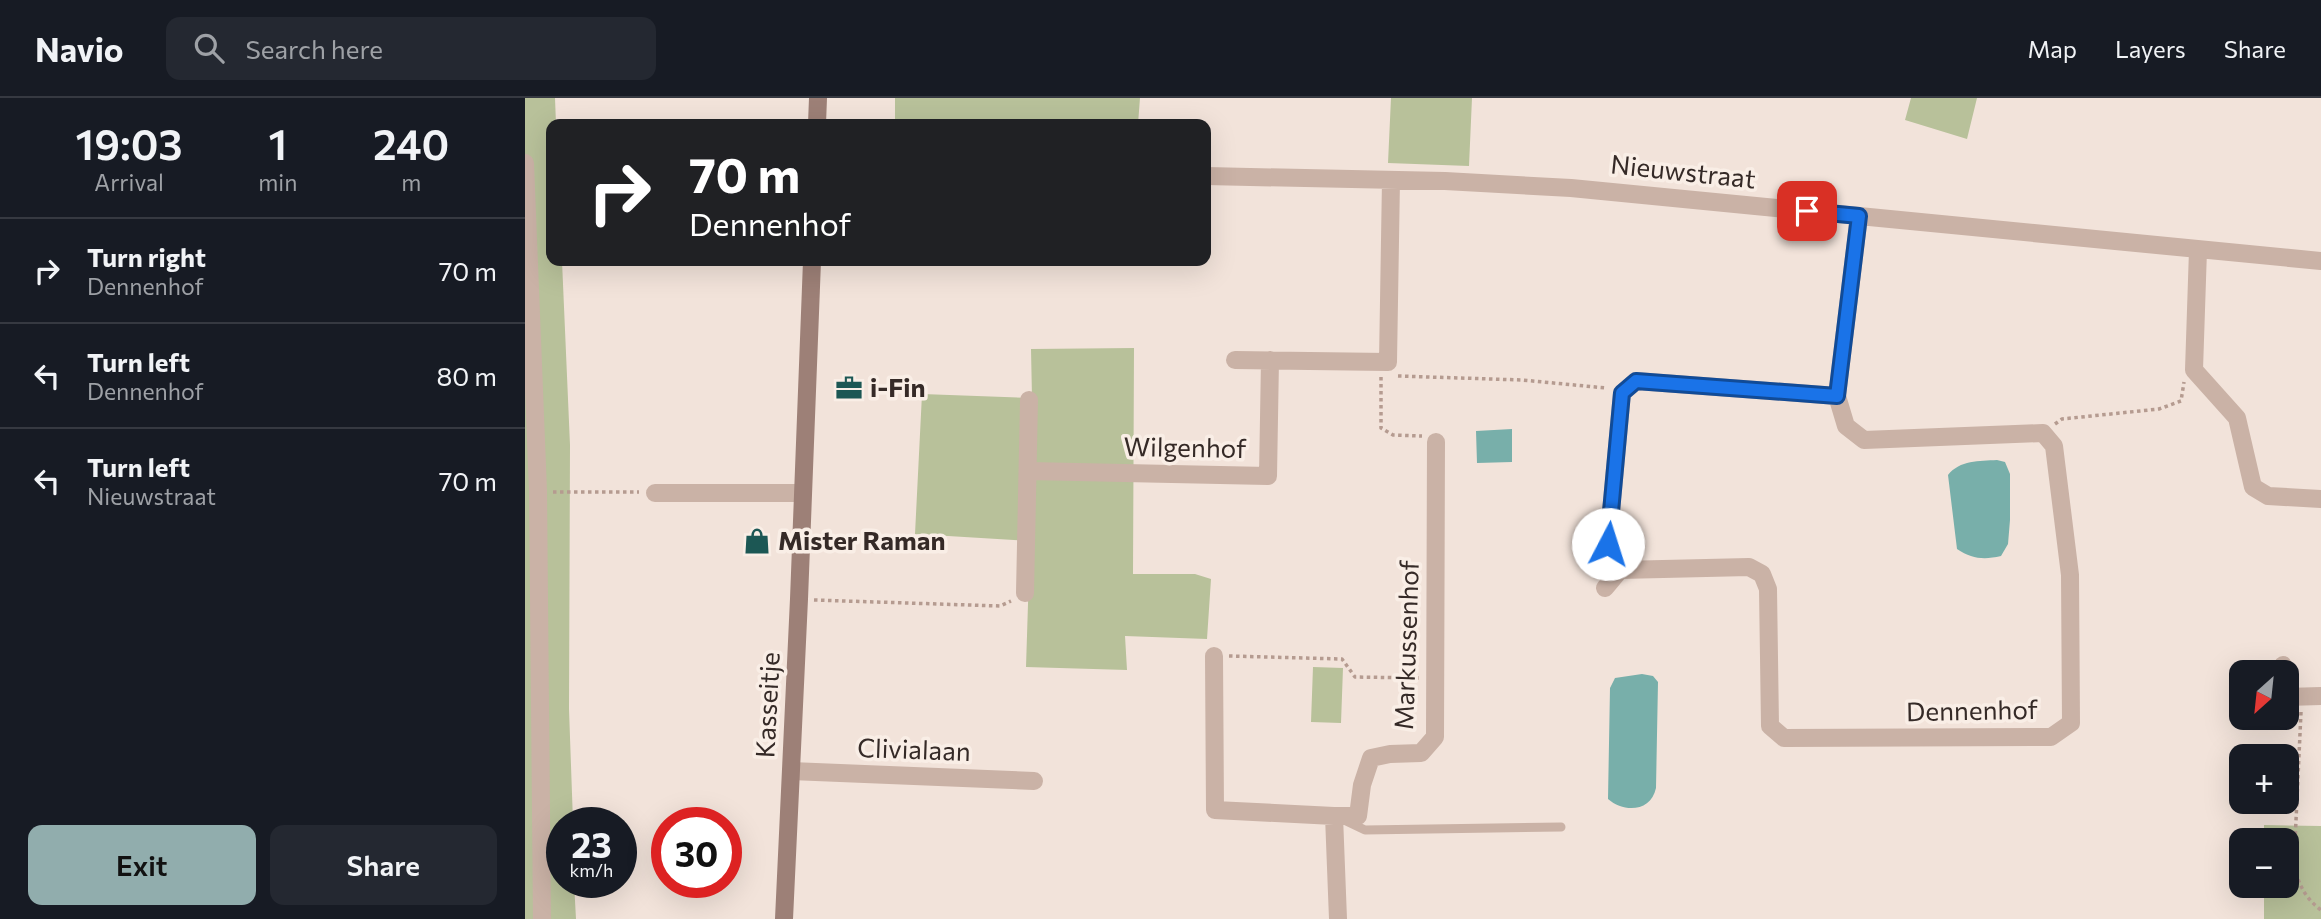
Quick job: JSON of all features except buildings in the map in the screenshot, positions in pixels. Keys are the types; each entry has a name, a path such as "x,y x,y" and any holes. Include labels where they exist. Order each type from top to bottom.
{"street":[{"path":"817,119 818,98"},
{"path":"525,163 538,491 542,919"},
{"name":"Nieuwstraat","path":"1211,177 1547,186 2321,261"},
{"path":"1235,360 1388,362 1391,180"},
{"path":"1859,216 1837,396 1846,426 1864,440 2043,433"},
{"path":"2198,250 2194,370 2237,418 2253,487 2268,496 2321,499"},
{"name":"Kasseitje","path":"784,919 812,266"},
{"name":"Wilgenhof","path":"1028,471 1268,476 1270,360"},
{"path":"1605,588 1620,570 1608,544 1622,393 1636,381 1837,396"},
{"path":"1025,593 1029,400"},
{"name":"Dennenhof","path":"1620,570 1749,567 1762,574 1768,589 1770,726 1784,738 2050,737 2071,723 2070,575 2054,446 2043,433"},
{"name":"Markussenhof","path":"1334,816 1358,816 1362,785 1371,758 1421,753 1435,737 1436,442"},
{"path":"655,493 803,493"},
{"path":"1215,656 1215,810 1334,816 1338,919"},
{"path":"2299,697 2321,696"},
{"name":"Clivialaan","path":"791,771 1034,781"}],"lane":[{"path":"1334,816 1365,830 1560,827"}],"path":[{"path":"2043,433 2062,419 2159,410 2174,405 2181,401 2182,384 2194,370"},
{"path":"1436,442 1428,436 1393,435 1381,428 1381,376 1522,380 1613,389 1622,393"},
{"path":"538,491 655,493"},
{"path":"799,599 1000,606 1025,593"},
{"path":"1215,656 1342,659 1355,677 1435,678"},
{"path":"2294,730 2294,864 2297,881 2310,902 2321,911"}],"green space":[{"path":"525,98 555,98 556,119 546,119 546,266 562,266 570,445 569,709 572,807 546,807 546,898 575,898 576,919 525,919"},
{"path":"895,98 1140,98 1138,119 895,119"},
{"path":"1391,98 1472,98 1469,166 1388,163"},
{"path":"1911,98 1977,98 1967,139 1905,120"},
{"path":"1134,348 1133,574 1195,574 1211,579 1207,639 1125,636 1127,670 1026,667 1030,541 915,534 922,394 1032,398 1031,349"},
{"path":"1313,667 1343,668 1341,723 1311,722"},
{"path":"2264,825 2321,826 2321,919 2264,919 2264,898 2299,898 2299,828 2264,828"}],"water":[{"path":"1512,429 1512,462 1477,463 1476,431"},
{"path":"1997,460 2005,462 2010,474 2008,544 2001,556 1973,557 1957,549 1948,475 1964,464"},
{"path":"1642,674 1653,676 1658,682 1656,788 1649,802 1643,806 1629,808 1614,804 1608,799 1610,688 1615,678"}],"place":[{"name":"i-Fin","path":"849,388"},
{"name":"Mister Raman","path":"757,541"}],"route":[{"path":"1608,544 1622,393 1636,381 1837,396 1859,216 1807,211"}]}
